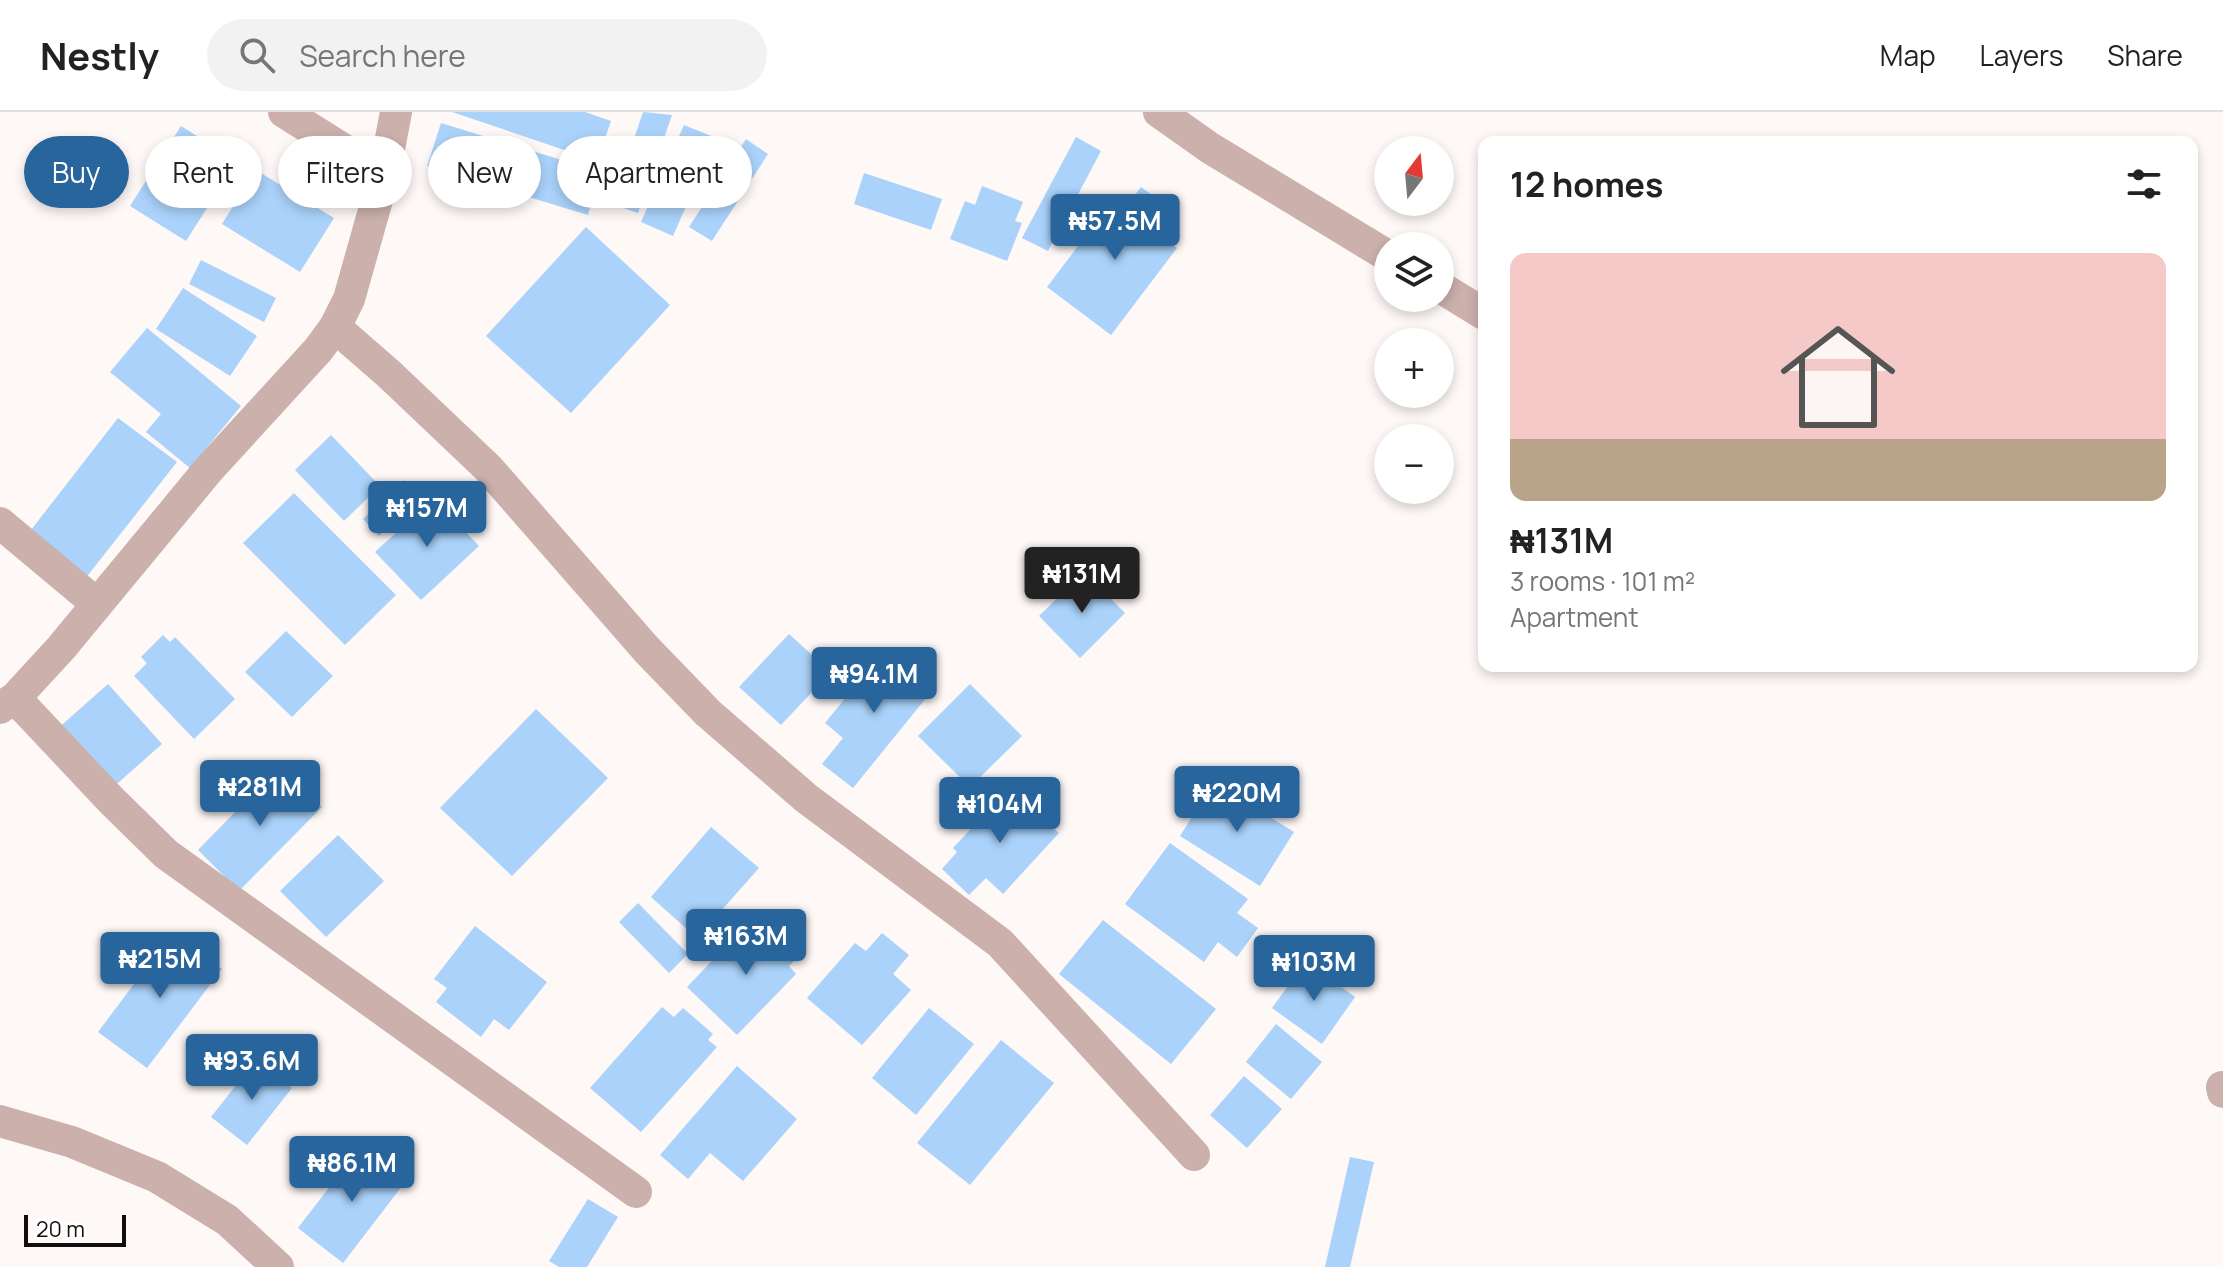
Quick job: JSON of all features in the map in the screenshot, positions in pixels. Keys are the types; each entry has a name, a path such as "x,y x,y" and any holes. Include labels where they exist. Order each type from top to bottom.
{"street":[{"path":"284,112 322,136"},
{"path":"391,136 396,112"},
{"path":"1159,112 1210,148 1374,248"},
{"path":"375,208 349,299 335,327 318,350 209,469 61,648 8,703 166,854 636,1192"},
{"path":"1454,296 1478,310"},
{"path":"335,327 488,468 647,650 708,713 806,798 1000,943 1194,1155"},
{"path":"0,523 97,604"},
{"path":"0,1121 72,1142 157,1177 227,1220 278,1267"}],"building":[{"path":"452,112 585,112 611,121 606,136 557,136 557,147 541,142 541,136 523,136"},
{"path":"643,112 672,115 665,136 635,136"},
{"path":"441,123 483,136 437,136"},
{"path":"684,125 711,136 679,136"},
{"path":"181,126 197,136 175,136"},
{"path":"1076,137 1101,151 1048,251 1022,238"},
{"path":"752,143 768,154 752,179"},
{"path":"541,154 557,159 557,206 541,201"},
{"path":"864,173 942,199 931,230 854,204"},
{"path":"262,174 278,184 278,208 318,208 334,218 300,272 222,224 232,208 262,208"},
{"path":"145,182 145,208 207,208 186,241 130,206"},
{"path":"982,186 1023,202 1015,221 1022,223 1007,261 950,239 965,201 975,205"},
{"path":"1141,187 1167,206 1151,228 1177,248 1111,335 1047,287 1113,200 1124,209"},
{"path":"565,208 590,208 588,215"},
{"path":"624,208 640,208 638,213"},
{"path":"647,208 685,208 673,236 641,222"},
{"path":"701,208 733,208 712,241 689,227"},
{"path":"586,227 670,305 571,413 486,336"},
{"path":"201,260 276,298 264,322 189,284"},
{"path":"183,288 257,336 230,376 156,329"},
{"path":"147,328 241,406 190,468 146,432 161,414 110,372"},
{"path":"118,418 177,462 81,584 24,539"},
{"path":"331,435 380,486 344,521 295,470"},
{"path":"403,480 419,496 379,536 363,519"},
{"path":"294,493 396,595 345,645 243,543"},
{"path":"434,498 479,546 421,600 375,552"},
{"path":"1084,572 1125,613 1080,658 1039,616"},
{"path":"286,631 333,676 292,717 245,672"},
{"path":"789,634 831,672 781,725 739,687"},
{"path":"163,635 170,642 175,637 235,699 194,739 134,676 147,663 141,657"},
{"path":"886,648 935,687 853,788 822,764 843,738 825,723"},
{"path":"108,684 162,744 110,790 56,730"},
{"path":"970,684 1022,736 970,787 918,736"},
{"path":"536,709 608,778 512,876 440,808"},
{"path":"280,766 322,807 239,891 198,850"},
{"path":"1214,782 1294,832 1260,886 1180,836"},
{"path":"1009,788 1059,833 1003,894 986,878 969,895 942,869 957,852 953,848"},
{"path":"711,827 759,868 697,938 651,897"},
{"path":"338,835 384,881 326,937 280,891"},
{"path":"1170,843 1248,899 1237,913 1258,928 1237,957 1218,942 1204,962 1125,904"},
{"path":"638,903 688,954 669,973 619,922"},
{"path":"1103,920 1216,1009 1171,1064 1059,974"},
{"path":"475,926 547,982 509,1030 494,1019 481,1037 436,1002 447,988 434,979"},
{"path":"745,926 761,942 777,926 803,952 789,966 796,974 737,1035 687,987"},
{"path":"173,932 222,969 147,1068 98,1032"},
{"path":"882,933 909,955 893,974 911,990 862,1045 807,998 855,943 866,951"},
{"path":"1306,961 1355,997 1322,1044 1272,1008"},
{"path":"662,1007 674,1017 683,1008 713,1034 708,1040 717,1047 641,1132 590,1088"},
{"path":"929,1008 974,1044 916,1115 872,1078"},
{"path":"1276,1024 1322,1062 1291,1099 1246,1062"},
{"path":"1001,1040 1054,1083 970,1185 917,1143"},
{"path":"256,1060 292,1088 247,1145 211,1117"},
{"path":"737,1066 797,1119 743,1181 710,1153 688,1179 660,1155"},
{"path":"1244,1076 1282,1109 1247,1148 1210,1115"},
{"path":"361,1146 406,1181 343,1263 298,1228"},
{"path":"1350,1157 1374,1162 1350,1267 1325,1267"},
{"path":"588,1199 618,1217 587,1267 559,1267 549,1261"}]}
